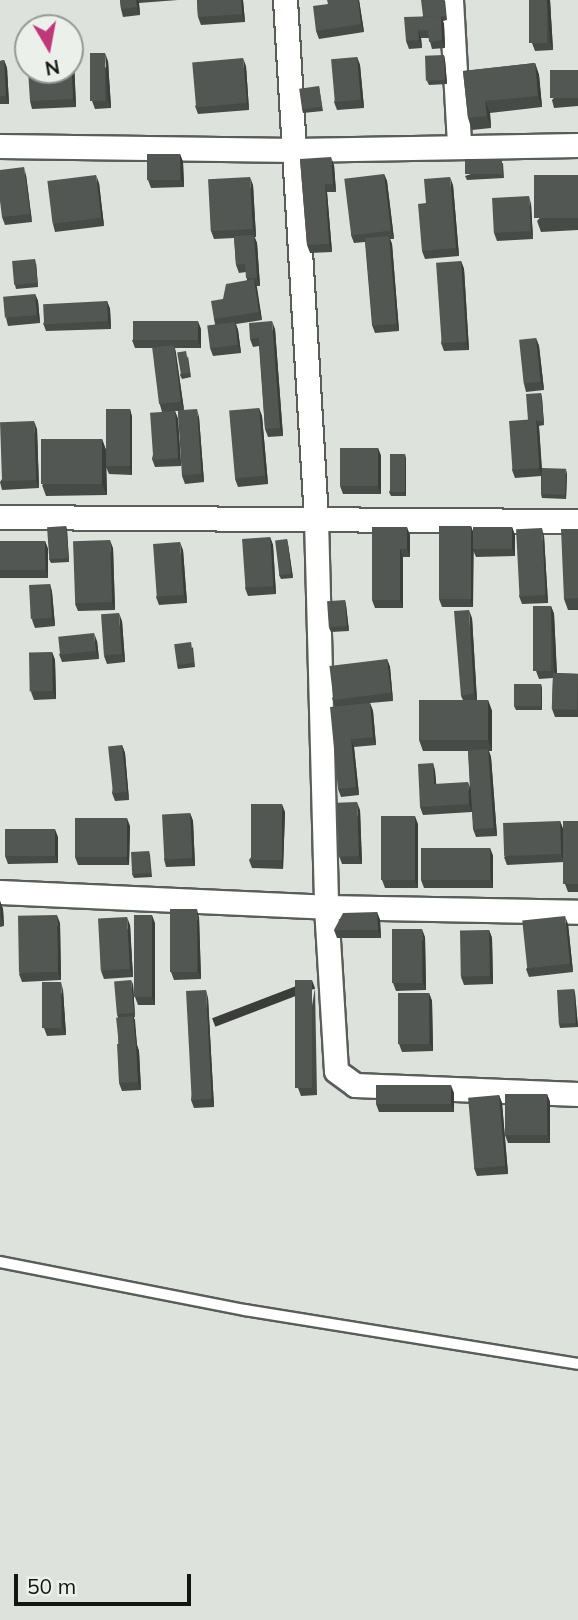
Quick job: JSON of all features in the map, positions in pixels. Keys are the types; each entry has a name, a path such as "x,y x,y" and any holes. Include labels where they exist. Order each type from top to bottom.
{"street":[{"path":"285,0 316,519 326,907 336,1071 343,1079 364,1085 578,1094"},
{"path":"451,0 459,144"},
{"path":"0,146 295,150 459,144 578,145"},
{"path":"0,517 578,521"},
{"path":"0,892 326,907 578,912"}],"lane":[{"path":"0,1262 245,1310 578,1364"}],"building":[{"path":"120,0 136,0 137,7 121,9"},
{"path":"197,0 241,0 242,14 198,17"},
{"path":"327,0 358,0 361,24 316,31 313,6 328,4"},
{"path":"421,0 444,0 446,16 423,16"},
{"path":"529,0 547,0 547,43 529,43"},
{"path":"441,16 442,40 429,42 428,30 418,30 419,40 406,41 404,17"},
{"path":"90,53 105,53 105,101 90,101"},
{"path":"444,55 445,80 426,81 425,56"},
{"path":"357,57 361,100 335,102 331,59"},
{"path":"243,58 247,103 196,107 192,62"},
{"path":"4,60 6,96 0,96 0,61"},
{"path":"535,63 538,96 485,101 487,116 468,118 463,71"},
{"path":"550,70 578,70 578,98 550,98"},
{"path":"29,84 72,84 73,99 30,101"},
{"path":"319,86 322,107 302,110 299,89"},
{"path":"147,154 180,154 180,180 147,180"},
{"path":"331,157 333,184 325,184 329,244 307,245 300,159"},
{"path":"465,159 502,159 502,174 465,174"},
{"path":"24,167 30,214 2,217 0,170"},
{"path":"384,174 391,231 351,235 344,179"},
{"path":"96,175 101,218 53,224 47,181"},
{"path":"534,175 578,175 578,218 534,218"},
{"path":"250,177 253,229 211,231 208,179"},
{"path":"450,177 456,248 422,251 418,204 426,203 424,179"},
{"path":"529,196 531,231 494,233 492,198"},
{"path":"254,235 257,278 246,278 245,264 236,265 234,236"},
{"path":"389,236 397,324 373,326 365,238"},
{"path":"35,259 37,283 14,285 12,261"},
{"path":"461,261 467,342 442,344 436,263"},
{"path":"254,279 259,312 214,319 211,301 223,299 226,284"},
{"path":"35,294 37,315 5,318 3,297"},
{"path":"107,301 108,321 44,324 43,304"},
{"path":"133,321 198,321 198,340 133,340"},
{"path":"272,321 280,428 265,429 259,338 250,339 249,323"},
{"path":"235,322 238,345 210,348 207,325"},
{"path":"536,338 541,382 524,384 519,340"},
{"path":"174,345 181,402 159,404 152,348"},
{"path":"186,351 190,373 181,374 177,353"},
{"path":"541,393 543,421 528,420 526,394"},
{"path":"259,408 265,476 235,478 229,411"},
{"path":"106,409 130,409 130,466 106,466"},
{"path":"197,409 202,474 183,475 178,410"},
{"path":"175,411 178,458 153,460 150,413"},
{"path":"536,419 539,468 512,470 509,421"},
{"path":"34,421 36,480 2,481 0,422"},
{"path":"41,439 102,439 102,484 41,484"},
{"path":"340,448 378,448 378,486 340,486"},
{"path":"390,454 405,454 405,492 390,492"},
{"path":"542,468 566,469 565,495 541,494"},
{"path":"66,526 68,558 49,559 47,527"},
{"path":"439,526 471,526 471,599 439,599"},
{"path":"372,527 407,527 407,549 400,549 400,600 372,600"},
{"path":"473,527 512,527 512,549 473,549"},
{"path":"542,528 546,595 520,596 516,529"},
{"path":"561,529 578,529 578,598 564,599"},
{"path":"270,537 273,586 245,588 242,539"},
{"path":"287,539 291,574 279,575 275,540"},
{"path":"110,540 112,602 75,603 73,541"},
{"path":"0,541 45,541 45,570 0,570"},
{"path":"180,542 184,595 157,597 153,544"},
{"path":"50,584 52,618 31,619 29,585"},
{"path":"345,600 347,626 329,627 327,601"},
{"path":"533,606 551,606 551,671 533,671"},
{"path":"469,610 474,693 461,696 454,611"},
{"path":"119,613 122,654 104,655 101,614"},
{"path":"94,633 96,651 60,655 58,637"},
{"path":"191,642 194,663 177,665 174,644"},
{"path":"29,652 52,652 53,691 30,691"},
{"path":"387,659 391,693 334,700 329,666"},
{"path":"553,673 578,674 577,710 552,709"},
{"path":"514,684 541,684 541,706 514,706"},
{"path":"419,700 488,700 488,740 419,740"},
{"path":"370,703 373,737 351,739 356,787 338,789 330,707"},
{"path":"122,745 127,792 113,793 108,746"},
{"path":"488,749 494,828 474,829 468,750"},
{"path":"433,763 434,784 468,782 469,804 420,807 418,764"},
{"path":"357,802 359,856 339,857 337,803"},
{"path":"251,804 282,804 282,860 251,860"},
{"path":"190,813 192,858 164,859 162,814"},
{"path":"381,816 415,816 415,880 381,880"},
{"path":"75,818 127,818 127,857 75,857"},
{"path":"560,821 561,854 504,856 503,823"},
{"path":"563,821 578,821 578,884 563,884"},
{"path":"5,829 55,829 55,856 5,856"},
{"path":"421,848 490,848 490,880 421,880"},
{"path":"149,851 150,873 132,874 131,852"},
{"path":"170,909 197,909 197,972 170,972"},
{"path":"377,912 378,930 334,930 343,913"},
{"path":"57,915 58,972 19,973 18,916"},
{"path":"134,915 152,915 152,997 134,997"},
{"path":"565,916 570,964 527,968 522,920"},
{"path":"127,917 130,969 101,970 98,919"},
{"path":"392,929 422,929 422,983 392,983"},
{"path":"489,930 490,976 461,976 460,931"},
{"path":"131,980 134,1013 117,1014 114,981"},
{"path":"295,980 312,980 312,1088 295,1088"},
{"path":"42,982 61,982 61,1028 42,1028"},
{"path":"574,989 576,1023 559,1024 557,990"},
{"path":"206,990 212,1099 192,1100 186,991"},
{"path":"398,993 429,993 429,1044 398,1044"},
{"path":"133,1016 136,1043 119,1045 116,1018"},
{"path":"136,1043 138,1082 119,1083 117,1044"},
{"path":"376,1085 451,1085 451,1104 376,1104"},
{"path":"505,1094 547,1094 547,1135 505,1135"},
{"path":"499,1095 505,1166 474,1168 468,1098"}]}
